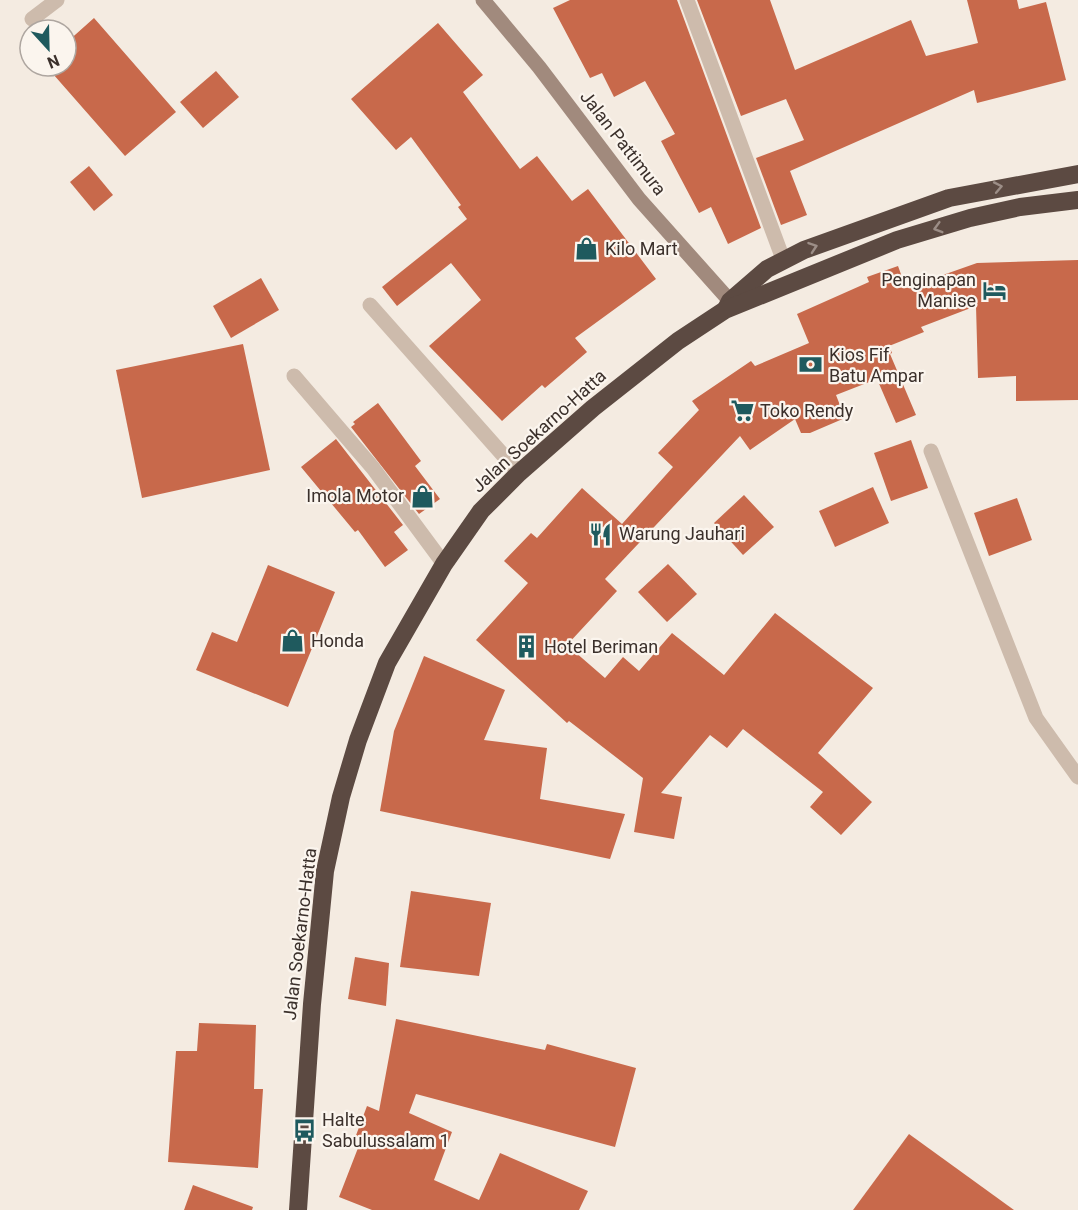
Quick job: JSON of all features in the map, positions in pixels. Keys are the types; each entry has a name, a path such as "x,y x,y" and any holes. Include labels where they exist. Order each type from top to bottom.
{"highway":[{"name":"Jalan Soekarno-Hatta","path":"298,1210 312,1004 324,882 341,797 358,740 387,663 444,564 482,511 519,473 646,365 730,306 783,259 949,198 1078,174"},
{"name":"Jalan Soekarno-Hatta","path":"730,306 897,240 970,218 1020,207 1078,200"}],"street":[{"path":"33,18 57,0"},
{"name":"Jalan Pattimura","path":"483,0 539,67 639,199 730,306"},
{"path":"687,0 783,259"},
{"path":"370,305 519,473"},
{"path":"294,376 373,468 444,564"},
{"path":"931,451 1036,718 1078,777"}],"building":[{"path":"570,0 677,0 761,228 728,244 711,207 699,213 661,141 675,134 645,81 614,97 602,73 590,78 553,8"},
{"path":"697,0 770,0 795,70 911,20 926,56 978,43 967,0 1017,0 1019,9 1046,2 1066,80 977,103 974,90 790,171 807,215 781,225 756,158 804,140 786,99 741,116"},
{"path":"94,18 176,112 125,156 57,78 78,78 78,32"},
{"path":"438,23 483,75 463,92 520,169 537,156 572,201 588,189 656,279 575,338 587,352 545,388 542,385 502,421 429,346 481,300 451,263 397,306 382,287 467,219 458,207 461,205 411,137 396,150 351,99"},
{"path":"216,71 239,97 203,128 180,102"},
{"path":"89,166 113,195 94,211 70,182"},
{"path":"1078,260 1078,400 1016,401 1016,376 978,378 976,306 921,327 924,332 889,346 892,353 890,354 916,415 896,423 877,379 836,395 845,418 810,433 801,433 795,419 750,450 740,436 605,579 617,591 567,645 605,678 623,657 639,671 672,633 724,675 775,613 873,688 818,753 872,802 841,835 810,807 823,792 743,729 727,748 710,735 661,793 682,797 674,839 634,832 643,778 569,721 567,723 476,640 528,583 504,561 531,533 537,538 582,488 622,524 673,467 658,453 699,410 692,401 751,361 755,366 809,343 797,314 869,282 867,277 898,266 906,288 977,263"},
{"path":"261,278 279,310 231,338 213,306"},
{"path":"243,344 270,470 142,498 116,370"},
{"path":"378,403 421,461 415,466 440,499 419,514 351,427 355,424 353,422"},
{"path":"336,439 403,525 394,532 408,550 385,567 358,530 355,532 301,467"},
{"path":"911,440 928,488 891,501 874,453"},
{"path":"873,487 889,523 835,547 819,511"},
{"path":"744,495 774,527 743,555 714,523"},
{"path":"1017,498 1032,540 989,556 974,513"},
{"path":"668,564 697,594 667,622 638,592"},
{"path":"268,565 335,592 288,707 196,670 212,632 237,642"},
{"path":"424,656 505,690 484,740 547,748 540,799 625,814 610,859 380,811 394,731"},
{"path":"411,891 491,903 479,976 400,967"},
{"path":"355,957 389,963 386,1006 348,999"},
{"path":"396,1019 545,1050 547,1044 636,1068 615,1147 416,1094 409,1113 452,1132 434,1180 479,1200 500,1153 588,1191 579,1210 372,1210 339,1197 358,1148 352,1146 367,1106 379,1111"},
{"path":"199,1023 256,1025 254,1089 263,1089 258,1168 168,1162 176,1051 197,1051"},
{"path":"909,1134 1014,1210 853,1210"},
{"path":"193,1185 253,1207 252,1210 184,1210"}],"place":[{"name":"Kilo Mart","path":"587,249"},
{"name":"Penginapan Manise","path":"994,290"},
{"name":"Kios Fif Batu Ampar","path":"811,365"},
{"name":"Toko Rendy","path":"742,411"},
{"name":"Imola Motor","path":"422,496"},
{"name":"Warung Jauhari","path":"601,534"},
{"name":"Honda","path":"293,641"},
{"name":"Hotel Beriman","path":"526,647"},
{"name":"Halte Sabulussalam 1","path":"304,1130"}]}
